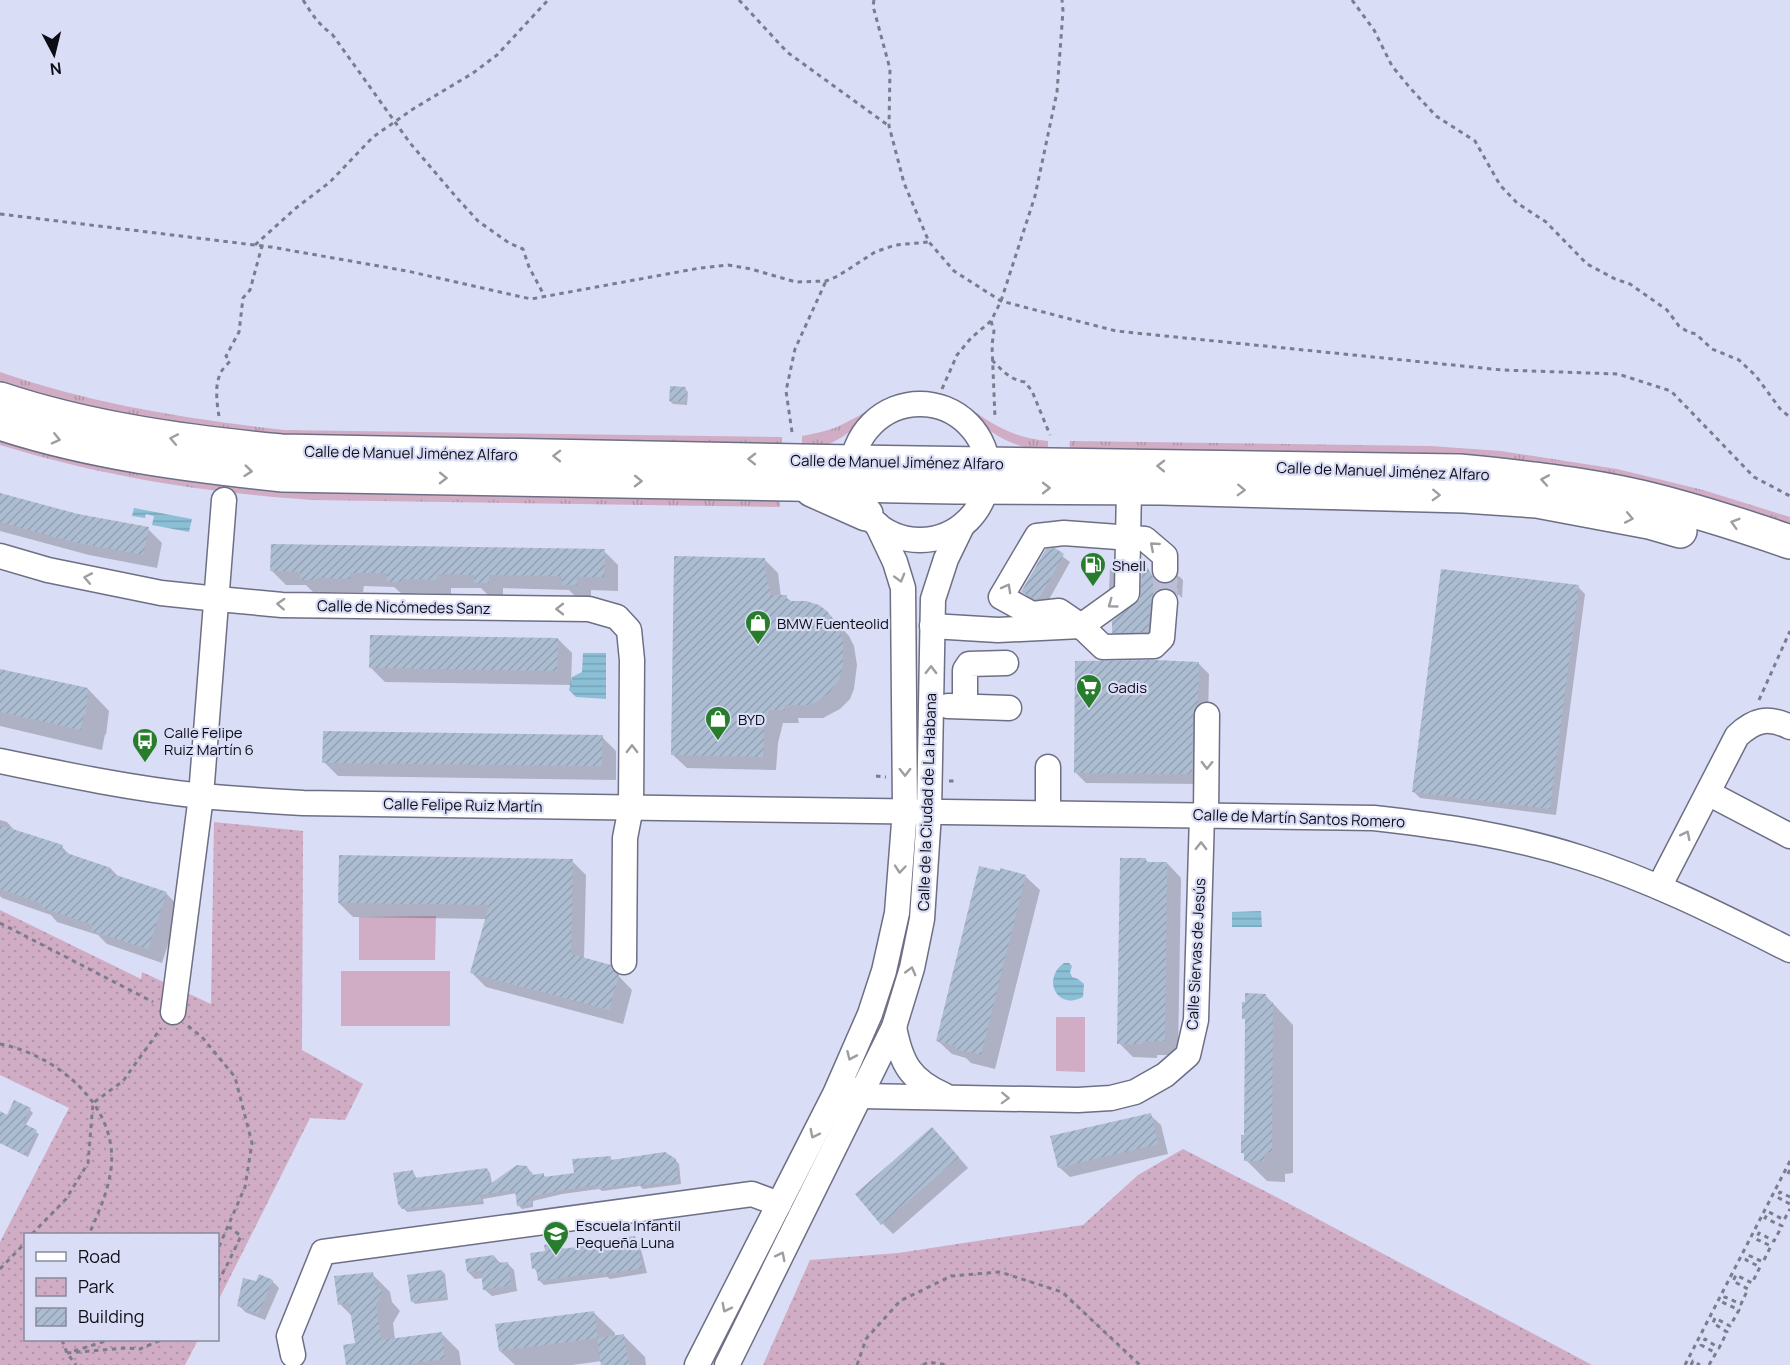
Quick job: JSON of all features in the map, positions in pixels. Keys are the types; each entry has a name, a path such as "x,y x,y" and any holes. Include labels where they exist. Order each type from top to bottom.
{"highway":[{"name":"Calle de Manuel Jiménez Alfaro","path":"0,399 100,425 200,444 862,496 988,475 1459,471 1536,478 1641,497 1746,527 1790,543"},
{"name":"Calle de Manuel Jiménez Alfaro","path":"0,423 23,431 193,466 283,475 800,484 862,496"},
{"name":"Calle de Manuel Jiménez Alfaro","path":"988,475 1129,488 1464,496 1537,501 1649,522 1749,550 1790,566"}],"street":[{"path":"962,526 937,537 918,539 900,536 862,496 856,448 870,425 893,410 906,405 934,406 959,417 969,426 985,449 988,475"},
{"name":"Calle de la Ciudad de La Habana","path":"697,1365 840,1081 870,1014 884,971 917,812 931,706 933,599 936,585 962,526 974,515 988,475"},
{"path":"932,626 998,630 1081,626 1127,593 1129,488"},
{"name":"Calle de la Ciudad de La Habana","path":"727,1365 894,1027 912,968 922,919 903,588 896,561 862,496"},
{"path":"173,1012 201,796 224,500"},
{"path":"1165,570 1165,556 1145,539 1064,533 1037,536 1001,597 1032,614 1059,611 1081,626 1102,647 1154,646 1162,638 1165,602"},
{"name":"Calle de Nicómedes Sanz","path":"0,556 48,570 161,593 218,599 282,604 589,609 617,616 629,630 632,660 632,807 625,838 624,962"},
{"path":"965,706 965,670 969,664 1006,663"},
{"path":"931,706 1009,708"},
{"name":"Calle Siervas de Jesús","path":"861,1096 1078,1100 1111,1098 1135,1092 1165,1075 1188,1055 1196,1020 1207,715"},
{"path":"1659,887 1737,736 1747,726 1766,720 1780,722 1790,727"},
{"name":"Calle Felipe Ruiz Martín","path":"0,761 82,778 201,796 303,803 917,812"},
{"path":"1048,767 1048,813"},
{"path":"1708,793 1790,836"},
{"name":"Calle de Martín Santos Romero","path":"917,812 1374,818 1466,829 1580,858 1659,887 1790,950"},
{"name":"Calle Siervas de Jesús","path":"894,1027 898,1046 911,1074 928,1088 947,1096"},
{"path":"840,1081 861,1096"},
{"path":"842,1134 886,1097"},
{"path":"292,1355 289,1336 322,1252 752,1194 779,1204"}],"path":[{"path":"303,0 321,26 332,34 422,157 478,221 509,243 523,249 529,267 545,297"},
{"path":"255,245 296,208 330,182 373,137 497,55 548,0"},
{"path":"739,0 787,52 889,126"},
{"path":"874,0 873,6 890,69 889,126 904,183 929,242 954,271 1001,300 1116,332 1502,370 1618,374 1671,391 1754,477 1790,496"},
{"path":"942,389 957,355 970,338 991,321 1001,300 1035,196 1057,92 1064,11 1062,0"},
{"path":"1352,0 1374,30 1392,66 1410,89 1437,116 1475,141 1500,185 1517,203 1546,222 1587,264 1630,284 1667,310 1679,326 1696,334 1712,350 1739,360 1756,375 1781,410 1790,417"},
{"path":"0,214 262,246 406,271 531,299 700,268 728,265 796,282 826,281 838,276 875,252 894,245 929,242"},
{"path":"219,416 216,399 219,374 230,361 226,356 238,332 243,298 250,290 262,246"},
{"path":"792,432 786,391 795,349 826,281"},
{"path":"991,321 994,331 992,360 995,417"},
{"path":"992,360 1016,381 1025,382 1032,391 1050,435"},
{"path":"1747,726 1790,631"},
{"path":"0,923 173,1012 202,1037 235,1077 252,1143 245,1187 219,1247"},
{"path":"33,1233 66,1199 88,1163 93,1104 123,1081 173,1012"},
{"path":"0,1044 15,1047 63,1072 86,1094 108,1132 111,1168 103,1202 89,1233"},
{"path":"1685,1365 1790,1161"},
{"path":"1790,1170 1787,1175 1790,1176"},
{"path":"1709,1365 1716,1353 1701,1345 1705,1339 1719,1348 1727,1332 1713,1323 1715,1318 1730,1326 1738,1310 1722,1302 1725,1297 1741,1304 1748,1289 1733,1281 1736,1275 1752,1283 1760,1267 1746,1260 1748,1255 1763,1262 1771,1246 1756,1239 1759,1233 1774,1241 1782,1226 1765,1218 1768,1212 1784,1220 1790,1206 1777,1197 1780,1192 1790,1197"},
{"path":"219,1280 241,1236 228,1227"},
{"path":"0,1269 24,1244"},
{"path":"857,1365 866,1340 900,1301 951,1276 1000,1272 1062,1292 1140,1365"},
{"path":"62,1341 67,1353 76,1365"},
{"path":"67,1353 106,1341"},
{"path":"67,1353 140,1349 159,1341"},
{"path":"1691,1365 1693,1361 1700,1365"},
{"path":"923,1365 928,1362 948,1365"}],"green space":[{"path":"0,372 105,402 212,421 284,430 782,437 781,450 386,445 180,429 0,386"},
{"path":"905,392 934,392 951,397 1001,428 1031,439 1048,441 1048,452 1026,448 1005,440 955,403 941,398 918,396 895,400 881,407 834,442 820,447 802,449 802,436 838,426"},
{"path":"0,433 780,494 780,507 311,500 270,497 192,488 77,466 0,445"},
{"path":"1070,441 1431,446 1501,451 1617,469 1703,490 1790,517 1790,532 1069,454"},
{"path":"214,822 303,831 302,1050 363,1084 345,1120 310,1118 219,1299 219,1233 24,1233 24,1341 197,1341 185,1365 0,1365 0,1242 69,1108 0,1075 0,910 141,979 142,972 211,1004"},
{"path":"436,916 435,960 359,960 359,917"},
{"path":"341,971 450,971 450,1026 341,1026"},
{"path":"1056,1017 1085,1017 1085,1072 1056,1071"},
{"path":"1183,1149 1592,1365 763,1365 810,1260 898,1253 1083,1225 1138,1175"}],"water":[{"path":"134,508 192,519 189,532 152,525 154,516 146,514 145,518 132,516"},
{"path":"583,653 606,653 606,699 576,697 569,690 572,677 582,672"},
{"path":"1261,911 1262,927 1232,927 1232,912"},
{"path":"1064,963 1072,966 1070,972 1072,977 1084,984 1083,997 1066,1000 1055,991 1054,977 1057,969"}],"building":[{"path":"670,386 686,387 685,402 669,401"},
{"path":"0,493 78,514 149,527 143,555 73,542 0,522"},
{"path":"271,544 605,549 604,577 577,577 577,585 562,585 562,576 489,575 489,583 474,583 474,575 437,574 437,580 402,579 402,582 387,582 387,573 350,573 350,579 300,580 300,572 270,571"},
{"path":"1055,548 1064,554 1039,599 1021,592 1046,549"},
{"name":"BMW Fuenteolid","path":"674,556 765,558 766,576 771,595 787,595 787,601 806,601 819,605 838,625 843,642 843,666 839,680 829,693 809,705 785,705 785,710 769,710 764,728 763,757 671,755"},
{"path":"1142,567 1148,568 1158,583 1173,582 1178,574 1178,596 1167,588 1159,589 1154,593 1148,632 1112,633 1112,621 1140,599"},
{"path":"1441,569 1579,585 1550,809 1412,792"},
{"path":"370,635 558,638 557,671 369,668"},
{"path":"1075,661 1199,662 1198,704 1193,715 1192,774 1074,773"},
{"path":"0,669 88,688 86,714 84,714 81,730 0,712"},
{"path":"323,731 603,735 602,766 322,763"},
{"path":"0,825 63,845 61,851 111,868 110,873 167,892 148,949 91,931 93,925 42,908 43,904 0,889"},
{"path":"339,855 573,859 571,954 611,965 619,975 609,1010 470,973 489,905 338,903"},
{"path":"1120,858 1146,858 1146,862 1167,862 1165,1041 1117,1044"},
{"path":"979,866 1000,871 1000,868 1026,875 981,1055 955,1049 956,1046 936,1041"},
{"path":"1245,993 1266,994 1266,1002 1273,1002 1272,1152 1265,1153 1264,1161 1244,1161 1244,1153 1241,1153 1241,1135 1244,1135 1245,1019 1242,1019 1242,1002 1245,1002"},
{"path":"14,1100 31,1108 23,1123 37,1130 25,1155 0,1143 0,1111 7,1115"},
{"path":"1151,1113 1158,1144 1058,1168 1050,1136"},
{"path":"932,1127 959,1157 881,1225 855,1194"},
{"path":"665,1152 676,1159 678,1181 638,1186 638,1183 597,1189 596,1185 530,1197 531,1204 517,1206 515,1190 480,1195 481,1201 402,1209 398,1204 393,1173 413,1170 414,1178 487,1168 490,1184 517,1165 527,1166 532,1175 544,1173 544,1177 574,1173 572,1159 611,1156 611,1160"},
{"path":"635,1236 643,1268 603,1275 603,1272 538,1281 536,1268 532,1269 530,1253 545,1251 544,1245 561,1243 561,1249 599,1244 599,1240"},
{"path":"494,1255 495,1263 508,1262 511,1285 483,1290 481,1271 467,1272 465,1259"},
{"path":"442,1270 446,1297 411,1302 407,1275"},
{"path":"373,1272 375,1285 383,1292 376,1304 381,1340 442,1332 445,1359 402,1365 346,1365 343,1345 355,1343 349,1303 338,1305 334,1276"},
{"path":"259,1274 273,1280 258,1314 237,1306 243,1278 256,1281"},
{"path":"594,1311 598,1338 624,1334 629,1365 601,1365 597,1338 499,1351 495,1324"}],"tunnel":[{"path":"1165,570 1165,602"}],"place":[{"name":"Shell","path":"1093,588"},
{"name":"BMW Fuenteolid","path":"758,646"},
{"name":"Gadis","path":"1089,710"},
{"name":"BYD","path":"718,742"},
{"name":"Calle Felipe Ruiz Martín 6","path":"145,764"},
{"name":"Escuela Infantil Pequeña Luna","path":"556,1257"}]}
